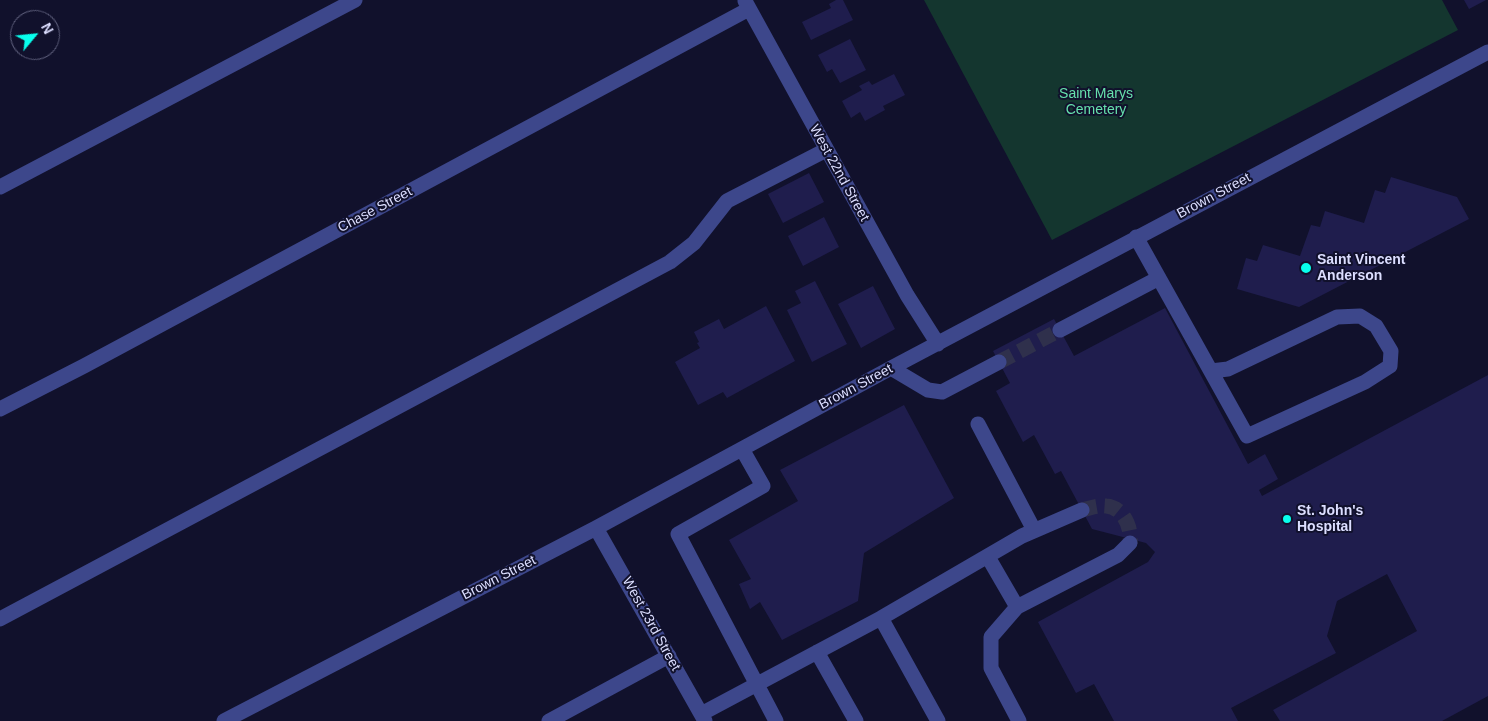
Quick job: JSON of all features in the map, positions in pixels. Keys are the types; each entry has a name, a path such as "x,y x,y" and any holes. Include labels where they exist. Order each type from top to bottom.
{"street":[{"path":"0,187 355,0"},
{"name":"West 22nd Street","path":"747,4 907,295 938,344"},
{"name":"Chase Street","path":"0,409 84,366 747,4"},
{"name":"Brown Street","path":"224,721 247,716 891,368 1488,52"},
{"path":"0,619 670,262 694,243 727,201 826,150"},
{"path":"1136,238 1247,436 1365,382 1390,366 1391,351 1376,326 1360,316 1336,316 1228,369 1211,371"},
{"path":"1060,330 1159,278"},
{"path":"891,368 928,390 942,392 999,362"},
{"path":"978,424 1034,530"},
{"path":"742,449 763,486 678,534 776,721"},
{"path":"703,717 756,684 881,618 1034,530 1082,510"},
{"name":"West 23rd Street","path":"596,528 703,717"},
{"path":"1019,721 991,668 990,637 1017,607 1118,555 1130,542"},
{"path":"988,557 1017,607"},
{"path":"881,618 938,721"},
{"path":"818,652 856,721"},
{"path":"549,721 669,656"}],"green space":[{"name":"Saint Marys Cemetery","path":"924,0 1442,0 1458,30 1052,240"}],"building":[{"path":"836,0 843,0 853,20 811,40 802,22 831,8 829,4"},
{"path":"1464,0 1486,0 1469,9"},
{"path":"850,39 866,70 840,83 832,69 827,72 818,55"},
{"path":"894,74 905,95 883,106 885,110 865,121 860,112 851,118 842,101 862,90 859,86 869,81 872,85"},
{"path":"809,173 824,202 783,223 768,194"},
{"path":"1391,177 1457,197 1469,219 1299,307 1237,289 1246,258 1257,261 1263,245 1300,256 1311,225 1320,227 1325,211 1364,223 1375,190 1385,193"},
{"path":"824,217 839,247 803,266 788,236"},
{"path":"815,281 847,344 812,362 787,310 801,303 795,291"},
{"path":"873,286 895,329 861,348 838,304"},
{"path":"766,306 795,361 727,398 723,392 698,405 675,362 700,348 694,332 719,319 724,329"},
{"name":"St. John's Hospital","path":"1165,308 1248,464 1265,454 1278,479 1259,490 1262,496 1488,375 1488,696 1442,721 1280,721 1273,710 1417,631 1387,574 1337,601 1327,636 1336,653 1231,708 1238,721 1114,721 1094,684 1076,693 1038,622 1148,562 1155,552 1146,543 1092,529 1061,471 1055,474 1034,435 1023,442 996,391 1010,383 993,351 1054,319 1074,356"},
{"path":"904,405 954,498 864,553 858,601 782,640 760,602 750,609 739,584 751,579 729,540 798,501 780,470"}],"tunnel":[{"path":"999,362 1060,330"},
{"path":"1082,510 1103,506 1112,507 1117,510 1122,514 1128,525 1130,543"}],"place":[{"name":"Saint Vincent Anderson","path":"1306,268"},
{"name":"St. John's Hospital","path":"1287,519"}]}
